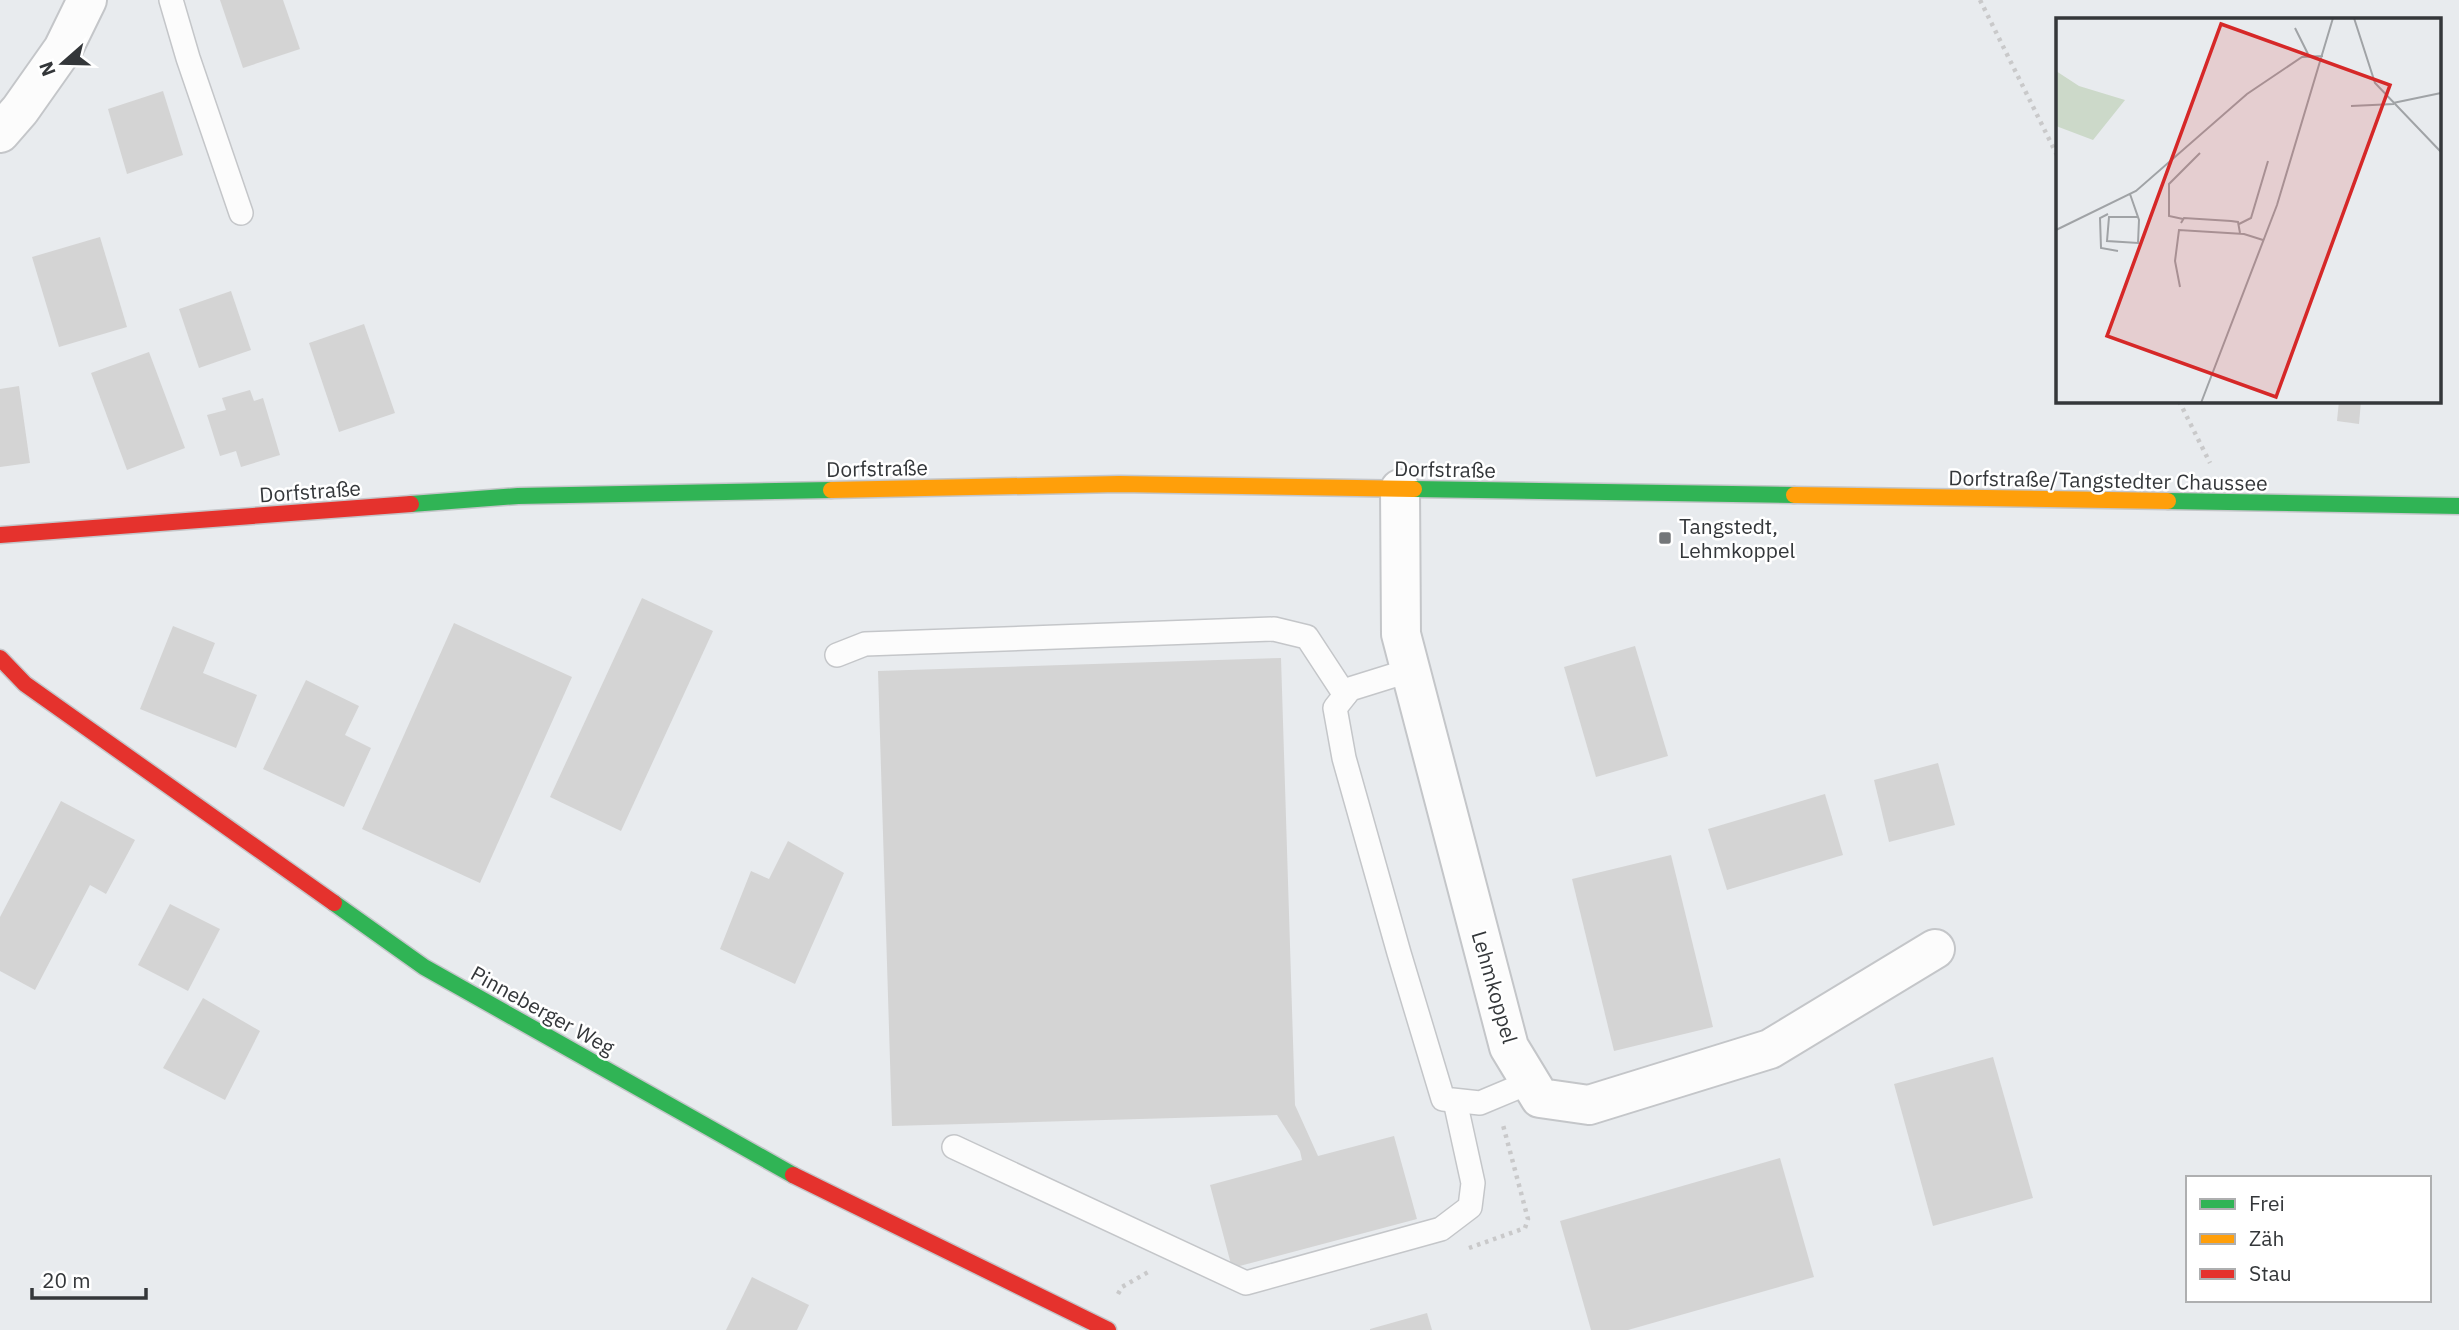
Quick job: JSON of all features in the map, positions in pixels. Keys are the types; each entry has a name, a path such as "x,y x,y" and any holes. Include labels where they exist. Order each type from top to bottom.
{"main road":[{"name":"Dorfstraße","path":"0,535 518,496 1119,484 1757,495"},
{"name":"Dorfstraße/Tangstedter Chaussee","path":"1757,495 2459,506"},
{"name":"Pinneberger Weg","path":"0,659 25,684 424,967 810,1185 1108,1330"}],"street":[{"path":"0,133 20,110 63,49 87,0"},
{"name":"Lehmkoppel","path":"1400,489 1401,634 1509,1046 1540,1098 1589,1105 1770,1049 1935,949"}],"lane":[{"path":"171,0 241,213"},
{"path":"837,655 865,644 1274,629 1307,637 1345,695"},
{"path":"1411,670 1350,689 1335,708 1344,758 1399,953 1443,1099 1480,1103 1530,1082"},
{"path":"954,1147 1246,1283 1441,1229 1470,1207 1472,1184 1454,1101"}],"path":[{"path":"1980,0 2056,153"},
{"path":"2180,402 2231,504"}],"building":[{"path":"220,0 283,0 300,49 243,68"},
{"path":"163,91 183,155 127,174 108,109"},
{"path":"100,237 127,327 59,347 32,257"},
{"path":"231,291 251,350 199,368 179,309"},
{"path":"364,324 395,413 339,432 309,343"},
{"path":"149,352 185,448 127,470 91,373"},
{"path":"19,386 30,463 0,467 0,389"},
{"path":"250,390 254,401 263,398 280,455 241,467 236,451 220,456 207,415 226,410 222,398"},
{"path":"2339,402 2361,402 2359,424 2337,421"},
{"path":"642,598 713,631 621,831 550,797"},
{"path":"454,623 572,677 480,883 362,829"},
{"path":"173,626 215,643 203,673 257,695 236,748 140,709"},
{"path":"1635,646 1668,756 1596,777 1564,667"},
{"path":"1281,658 1295,1105 1318,1156 1394,1136 1417,1219 1232,1268 1210,1185 1302,1160 1300,1151 1277,1115 892,1126 878,671"},
{"path":"306,680 359,706 345,735 371,748 344,807 263,769"},
{"path":"1938,763 1955,825 1889,842 1874,780"},
{"path":"1825,794 1843,855 1727,890 1708,829"},
{"path":"61,801 135,840 106,894 90,885 35,990 0,971 0,917"},
{"path":"788,841 844,873 795,984 720,949 751,871 769,879"},
{"path":"1671,855 1713,1027 1614,1051 1572,879"},
{"path":"170,904 220,929 188,991 138,965"},
{"path":"203,998 260,1031 225,1100 163,1068"},
{"path":"1993,1057 2033,1198 1933,1226 1894,1084"},
{"path":"1780,1158 1814,1277 1628,1330 1591,1330 1560,1221"},
{"path":"752,1277 809,1305 797,1330 726,1330"},
{"path":"1427,1313 1432,1330 1370,1330 1370,1329"}],"traffic: fast":[{"path":"1414,489 1794,495"},
{"path":"411,504 518,496 831,490"},
{"path":"2168,501 2459,506"},
{"path":"334,903 424,967 793,1175"}],"traffic: slow":[{"path":"831,490 1119,484 1414,489"},
{"path":"1794,495 2168,501"}],"traffic: jam":[{"path":"0,535 411,504"},
{"path":"0,658 25,684 334,903"},
{"path":"793,1175 1108,1330"}],"place":[{"name":"Tangstedt, Lehmkoppel","path":"1665,538"}]}
